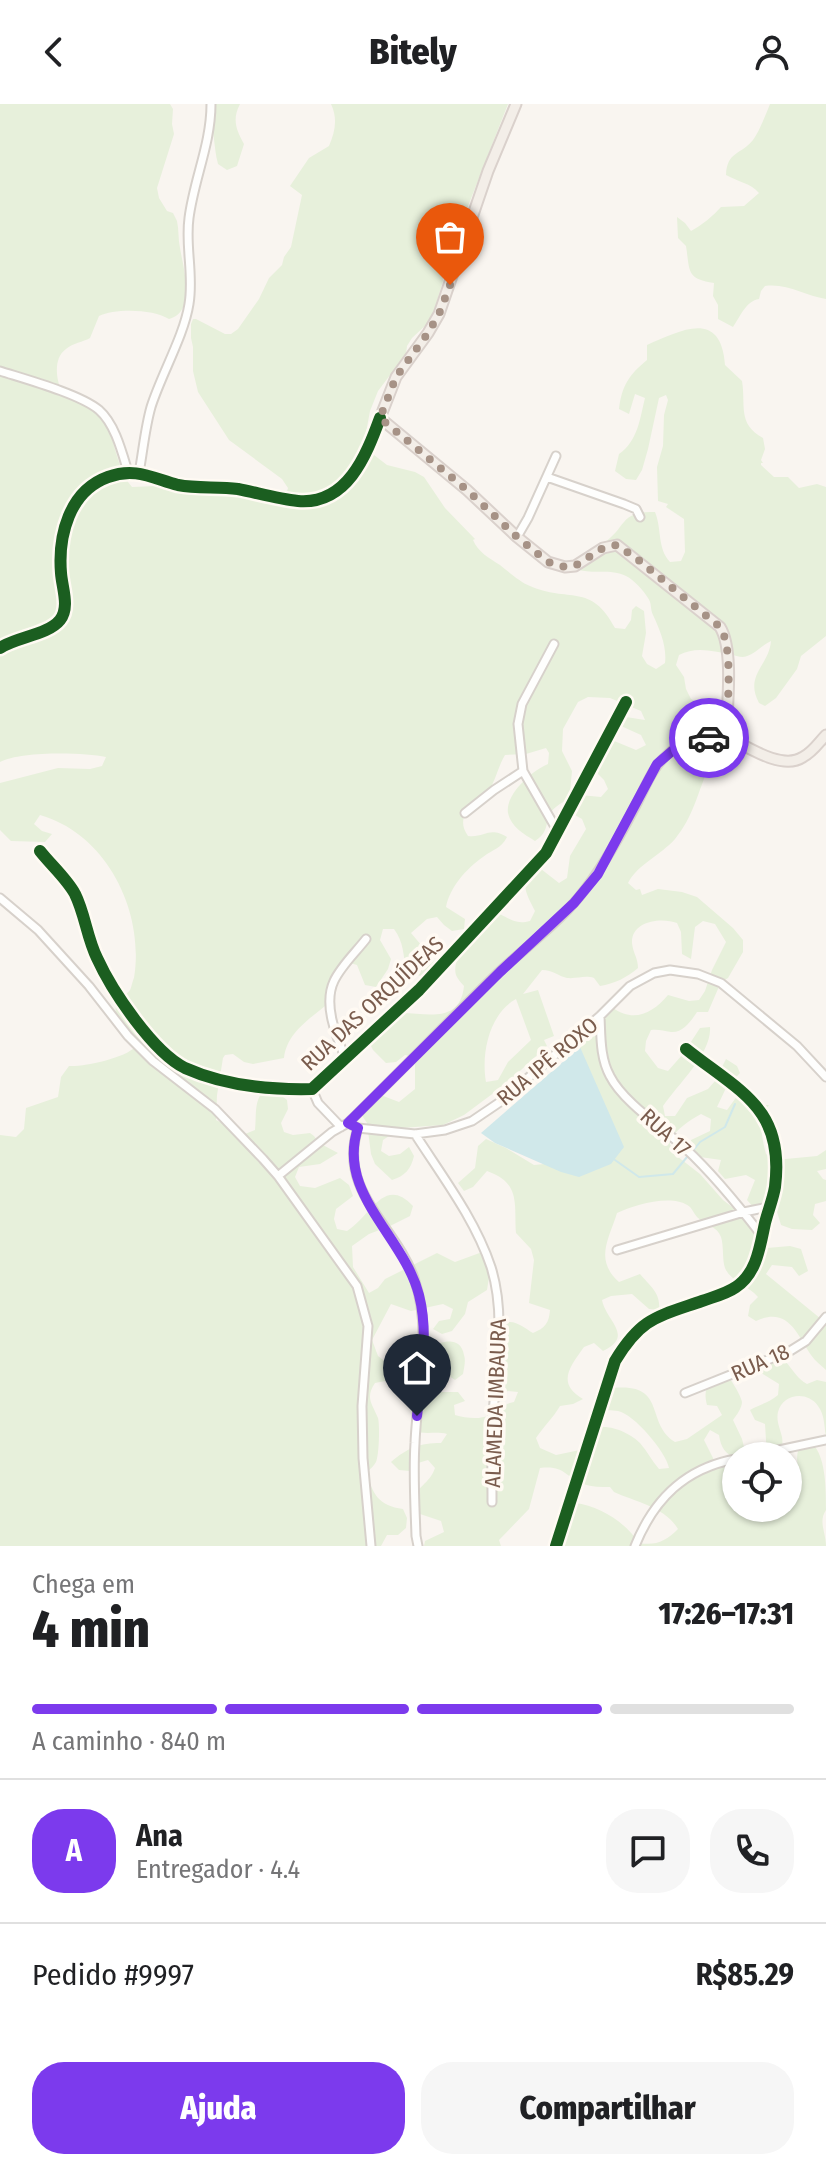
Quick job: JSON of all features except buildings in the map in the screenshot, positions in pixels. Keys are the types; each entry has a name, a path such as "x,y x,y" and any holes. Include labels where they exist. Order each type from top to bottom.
{"main road":[{"path":"516,104 488,171 439,314 396,377 380,418 548,562 565,567 575,566 603,548 617,545 720,627 728,651 726,736 760,754 789,761 803,758 826,735"}],"street":[{"path":"139,473 151,408 189,305 189,217 202,166 211,104"},
{"path":"0,371 54,389 99,410 121,447 128,472"},
{"path":"0,648 59,622 65,607 61,572 65,526 69,512 90,486 106,477 128,472 194,487 233,488 298,501 319,500 335,494 344,485 366,455 380,418"},
{"path":"517,537 556,456"},
{"path":"547,477 636,509 640,517"},
{"path":"554,644 519,715 523,771 558,832"},
{"name":"RUA DAS ORQUÍDEAS","path":"40,851 74,892 99,962 120,999 167,1055 184,1067 234,1084 312,1089 419,990 546,853 626,702"},
{"path":"278,1176 344,1125 574,903 598,874 657,764 679,745 726,736"},
{"path":"465,813 523,771"},
{"path":"0,898 38,930 89,986 128,1036 167,1073 215,1109 278,1176 357,1286 368,1326 362,1445 371,1546"},
{"path":"345,1057 336,1034 331,989 335,978 366,939"},
{"name":"RUA IPÊ ROXO","path":"358,1128 415,1134 445,1130 472,1121 500,1102 641,979 670,970 698,974 721,983 797,1046 825,1075"},
{"name":"RUA 17","path":"600,1016 603,1057 609,1075 621,1092 688,1151 762,1236"},
{"path":"556,1546 615,1361 627,1341 640,1327 656,1317 737,1287 755,1264 774,1190 772,1131 753,1102 686,1049"},
{"path":"312,1089 318,1103 344,1125 358,1128 354,1141 356,1175 362,1193 414,1276 423,1313 424,1347 415,1444 418,1546"},
{"name":"ALAMEDA IMBAURA","path":"415,1134 471,1222 492,1269 496,1287 499,1327 492,1438 492,1502"},
{"path":"617,1250 768,1207"},
{"name":"RUA 18","path":"685,1393 790,1351 806,1341 826,1317"},
{"path":"802,1445 826,1440"},
{"path":"635,1546 651,1513 676,1486 722,1462"}],"green space":[{"path":"0,104 170,104 174,134 157,188 159,198 177,221 186,288 183,308 178,315 169,319 154,313 134,311 99,316 90,338 62,353 57,363 58,381 62,392 84,397 103,416 120,466 132,487 228,483 274,502 285,498 288,488 282,479 229,440 198,392 193,371 193,319 231,334 259,299 269,278 282,265 291,247 302,195 290,186 309,158 329,146 335,125 331,104 508,104 463,219 447,246 443,281 433,314 412,338 406,354 378,391 370,411 365,448 387,465 424,477 445,508 475,539 481,551 522,582 544,591 588,599 597,604 615,628 625,629 636,606 644,611 646,633 642,656 647,664 656,669 665,663 665,651 644,592 620,574 576,569 578,558 598,548 626,520 640,513 655,512 661,545 670,562 681,561 685,552 684,519 666,507 668,504 658,501 657,467 663,446 666,395 659,398 648,449 636,480 626,479 615,471 619,454 630,443 637,429 645,398 635,394 629,414 619,409 622,393 631,376 647,360 647,345 697,328 716,336 722,347 725,365 742,381 744,413 749,427 763,438 765,449 761,465 774,477 788,477 799,488 817,484 826,487 826,636 801,656 797,669 776,698 765,706 759,703 754,685 771,641 743,657 704,650 679,655 676,665 684,677 691,699 717,716 722,744 738,754 729,766 719,765 708,769 681,831 628,883 636,890 640,889 642,895 658,889 697,897 743,940 743,952 728,978 721,982 708,1012 697,1012 679,1031 651,1030 645,1051 658,1068 668,1071 700,1028 710,1027 700,1058 663,1106 665,1116 675,1116 687,1098 708,1089 726,1059 737,1066 740,1073 726,1088 717,1107 727,1110 740,1092 748,1087 765,1105 769,1105 762,1122 766,1154 775,1160 817,1156 826,1150 826,1169 817,1171 826,1180 826,1201 815,1204 813,1215 820,1223 812,1230 792,1229 781,1225 775,1205 754,1208 747,1200 755,1180 746,1175 725,1179 718,1171 721,1160 700,1157 691,1150 691,1140 710,1131 711,1119 701,1114 683,1126 669,1141 673,1153 700,1174 723,1200 757,1226 767,1248 790,1246 801,1249 808,1271 799,1276 792,1267 772,1265 766,1274 826,1323 826,1370 790,1324 776,1317 756,1321 748,1316 750,1305 758,1297 727,1273 717,1230 700,1220 683,1203 664,1201 643,1204 617,1213 605,1257 611,1274 619,1282 640,1274 657,1294 659,1310 649,1309 632,1294 602,1300 616,1328 617,1340 603,1351 594,1343 584,1347 568,1374 570,1387 583,1399 560,1406 536,1438 540,1448 556,1455 580,1450 594,1429 607,1427 640,1443 659,1469 669,1468 656,1444 632,1419 618,1411 599,1409 605,1389 639,1390 647,1396 665,1434 675,1442 687,1439 722,1415 717,1406 707,1405 706,1393 711,1381 725,1372 742,1402 733,1420 743,1442 722,1442 722,1447 719,1435 710,1430 704,1440 714,1460 722,1463 722,1522 802,1522 804,1439 817,1449 821,1458 826,1490 826,1510 822,1523 826,1546 548,1546 562,1518 575,1503 611,1516 627,1528 639,1543 660,1542 678,1529 658,1510 614,1492 610,1487 583,1484 560,1470 540,1468 529,1509 499,1540 501,1546 424,1546 425,1541 444,1532 441,1521 420,1514 415,1498 435,1468 428,1460 418,1463 410,1471 399,1470 391,1462 414,1447 441,1443 447,1434 414,1431 418,1400 426,1392 458,1392 465,1401 454,1405 455,1415 468,1418 486,1417 514,1402 518,1392 508,1391 499,1395 492,1386 490,1358 493,1338 503,1324 516,1323 533,1333 543,1327 549,1318 550,1310 529,1303 534,1260 531,1249 516,1233 511,1188 487,1171 473,1187 464,1191 458,1183 475,1168 478,1146 486,1139 534,1165 555,1163 561,1171 577,1175 577,1046 604,1014 613,1008 636,1015 650,1011 668,995 689,1001 699,1000 726,942 715,924 703,921 695,927 691,959 682,954 681,932 677,923 663,920 648,922 633,936 638,968 616,982 600,986 594,978 567,978 542,970 523,994 538,990 554,1036 544,1040 547,1046 507,1083 464,1115 443,1125 401,1128 383,1140 381,1151 389,1156 400,1154 409,1147 414,1156 404,1174 392,1180 375,1164 362,1107 368,1098 378,1094 399,1102 415,1089 415,1057 405,1055 396,1062 386,1063 369,1042 402,1013 441,1014 456,1006 464,986 456,975 457,959 490,911 513,921 530,921 535,911 525,887 528,877 541,869 559,883 567,878 570,856 586,829 582,819 573,814 574,803 580,795 601,797 608,789 604,780 587,763 594,748 607,738 636,750 646,745 641,735 621,726 626,717 645,720 641,711 610,698 588,697 578,702 563,729 562,751 572,771 570,792 565,801 551,812 541,836 535,841 518,830 510,818 508,806 521,784 548,764 546,748 526,754 505,755 488,792 466,814 463,820 468,836 496,832 507,837 471,867 451,892 446,907 465,919 464,929 452,931 437,917 427,919 411,933 433,959 435,971 420,976 406,969 397,934 394,929 383,929 380,940 391,959 376,987 365,985 357,965 347,962 337,970 331,1001 295,1032 284,1058 253,1064 233,1054 223,1058 216,1120 245,1134 255,1130 257,1102 266,1089 287,1100 288,1109 281,1123 284,1132 293,1135 310,1133 319,1143 338,1153 320,1164 299,1167 295,1177 300,1186 315,1188 340,1178 349,1185 353,1196 336,1209 334,1219 337,1229 347,1231 386,1196 403,1198 413,1206 410,1216 369,1234 352,1246 353,1267 369,1293 385,1279 437,1253 455,1262 485,1251 492,1259 487,1290 468,1302 465,1314 452,1331 442,1334 433,1329 439,1321 450,1319 453,1309 443,1304 411,1311 391,1304 372,1340 378,1356 387,1363 449,1341 461,1347 465,1357 463,1374 455,1380 437,1369 427,1368 404,1388 385,1381 375,1383 370,1393 378,1418 379,1434 376,1462 367,1472 369,1480 382,1502 403,1509 407,1518 406,1528 398,1535 387,1535 381,1546 0,1546 0,1135 16,1137 24,1129 26,1108 58,1097 61,1077 69,1066 104,1061 135,1047 119,1023 115,1010 130,989 136,953 127,902 116,879 84,839 64,825 40,815 34,824 52,834 45,842 11,841 0,830 0,783 58,768 90,769 102,766 106,757 52,754 9,758 0,762","holes":["516,999 531,1040 508,1062 498,1080 486,1082 486,1047 493,1024"]},
{"path":"211,104 240,104 236,124 244,144 237,166 227,170 218,164 213,132 206,113"},
{"path":"770,104 826,104 826,299 781,286 765,286 759,299 747,306 733,327 718,319 718,305 713,296 714,283 698,279 691,272 686,246 678,238 677,217 691,231 721,207 744,206 759,193 726,175 732,157 753,140"},
{"path":"766,1354 774,1355 785,1361 807,1384 817,1380 826,1382 826,1436 818,1406 808,1398 796,1396 785,1401 778,1415 782,1442 766,1442 765,1424 755,1420 750,1410 778,1395 779,1384 761,1373 760,1363"}],"water":[{"path":"580,1047 624,1147 611,1164 579,1177 495,1143 481,1133"}],"waterway":[{"path":"692,1152 700,1142 725,1127 735,1104"},
{"path":"615,1160 639,1177 673,1174 687,1157"}],"cycle path":[{"path":"0,648 48,629 63,615 65,603 61,559 64,530 75,504 95,484 118,474 135,473 178,485 238,489 298,501 315,500 342,487 352,475 368,448 380,418"},
{"path":"40,851 75,894 94,950 113,987 160,1049 185,1068 231,1083 263,1088 312,1089 419,990 546,853 626,702"},
{"path":"556,1546 615,1361 624,1347 651,1321 736,1287 749,1274 759,1250 775,1187 773,1138 754,1104 686,1049"}],"way so far":[{"path":"450,285 428,333 396,377 380,418 548,562 565,567 575,566 603,548 617,545 720,627 728,651 726,736 709,738"}],"route":[{"path":"417,1416 424,1347 420,1296 414,1276 395,1242 362,1193 356,1175 354,1141 358,1128 348,1123 574,903 598,874 657,764 679,745 709,738"}]}
